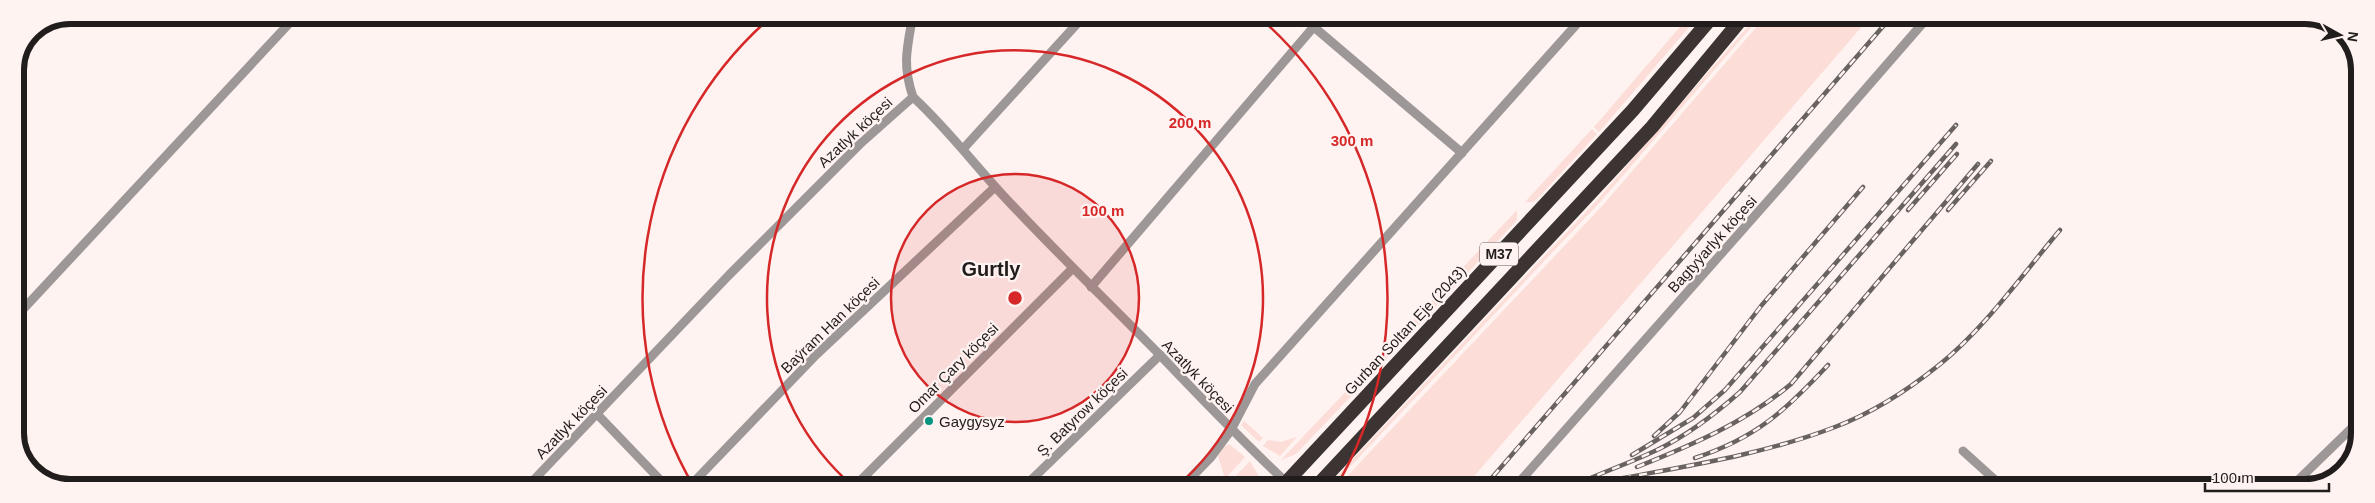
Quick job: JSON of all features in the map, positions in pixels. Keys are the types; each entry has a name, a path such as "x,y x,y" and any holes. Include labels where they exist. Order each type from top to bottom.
{"highway":[{"name":"Gurban Soltan Eje (2043)","path":"1289,479 1633,110 1705,24"},
{"name":"M37","path":"1323,479 1652,127 1737,24"}],"street":[{"path":"24,308 289,24"},
{"path":"911,24 906,76 913,97"},
{"path":"963,149 1078,24"},
{"path":"1309,24 1462,153"},
{"path":"1091,287 1315,24"},
{"path":"1190,479 1211,457 1231,430 1255,384 1577,24"},
{"name":"Bagtyýarlyk köçesi","path":"1522,479 1922,24"},
{"name":"Azatlyk köçesi","path":"535,479 742,261 886,119 913,97 1072,269 1160,355 1277,479"},
{"name":"Baýram Han köçesi","path":"697,479 816,355 995,187"},
{"name":"Omar Çary köçesi","path":"862,479 1072,269"},
{"name":"Ş. Batyrow köçesi","path":"1032,479 1160,355"},
{"path":"598,414 659,479"},
{"path":"2299,479 2351,429"},
{"path":"1963,450 1994,479"}],"shaded area":[{"path":"1682,24 1688,24 1690,26 1599,132 1594,127"},
{"path":"1750,24 1754,24 1600,202 1338,479 1334,479 1597,200"},
{"path":"1759,24 1864,24 1472,479 1344,479 1603,205"},
{"path":"1592,129 1597,134 1538,198 1533,202 1525,202"},
{"path":"1517,210 1517,220 1492,247 1487,242"},
{"path":"1485,244 1490,249 1394,351 1389,346"},
{"path":"1387,348 1392,353 1296,454 1281,460"},
{"path":"1244,421 1263,438 1259,442 1241,425"},
{"path":"1297,437 1280,456 1263,446 1268,440 1281,442"},
{"path":"1229,444 1245,457 1225,479 1218,456 1224,447"},
{"path":"1250,461 1260,478 1259,479 1233,479"}],"railway":[{"path":"1491,479 1885,24"},
{"path":"1632,455 1693,418 1725,390 1956,125"},
{"path":"1588,479 1646,455 1679,438 1720,409 1740,392 1956,144"},
{"path":"1908,210 1957,154"},
{"path":"1948,210 1991,161"},
{"path":"1637,467 1718,432 1756,410 1791,384 1978,164"},
{"path":"1654,436 1680,412 1761,306 1863,187"},
{"path":"1619,479 1714,461 1775,446 1835,427 1876,408 1915,383 1956,351 2002,301 2060,230"},
{"path":"1695,458 1735,442 1753,432 1798,396 1828,365"}],"place":[{"name":"Gaygysyz","path":"929,421"}],"district":[{"name":"Gurtly","path":"991,269"}]}
